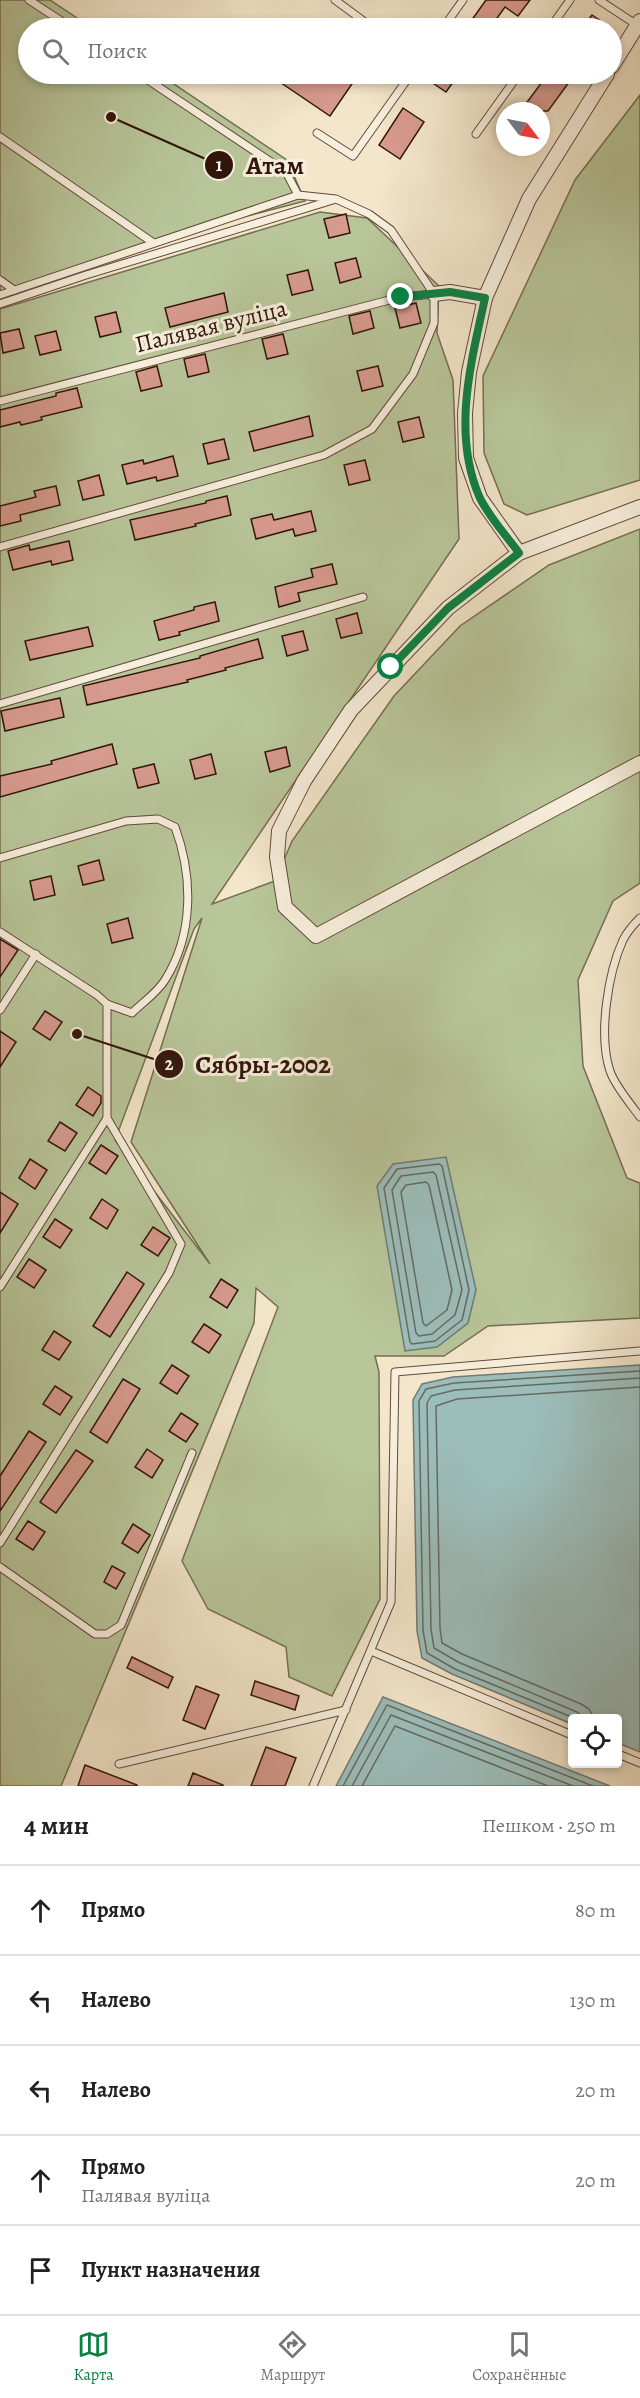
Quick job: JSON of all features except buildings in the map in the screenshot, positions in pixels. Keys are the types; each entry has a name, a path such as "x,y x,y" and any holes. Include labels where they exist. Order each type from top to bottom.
{"street":[{"path":"622,50 639,23"},
{"path":"519,553 480,498 466,458 465,413 469,372 485,298 529,199 601,84"},
{"path":"434,294 450,292 485,298"},
{"path":"640,507 519,553 448,608 351,710 304,781 279,831 277,857 285,907 316,936 640,763"}],"lane":[{"path":"29,0 57,18"},
{"path":"335,0 360,18"},
{"path":"450,18 463,0"},
{"path":"557,18 570,0"},
{"path":"599,0 639,23"},
{"path":"154,84 286,171 298,195"},
{"path":"317,133 353,156 404,84"},
{"path":"476,134 512,84"},
{"path":"0,137 152,243"},
{"path":"0,295 298,195 336,199 369,214 391,230 434,294 434,323 413,375 372,429 324,455 0,547"},
{"path":"0,303 336,199"},
{"path":"0,280 14,290"},
{"name":"Палявая вуліца","path":"0,400 401,297 434,294"},
{"path":"0,704 363,597"},
{"path":"0,858 126,821 158,819 175,827 184,852 189,904 178,954 164,982 132,1013 107,1004 97,995 0,932"},
{"path":"640,918 624,938 609,980 606,1019 606,1048 610,1072 640,1117"},
{"path":"0,1010 36,954"},
{"path":"0,1542 169,1273 180,1244 107,1118 107,1004"},
{"path":"0,1287 107,1118"},
{"path":"313,1786 391,1602 395,1372 640,1351"},
{"path":"0,1567 95,1634 107,1634 121,1625 192,1453"},
{"path":"371,1651 568,1733"},
{"path":"119,1764 346,1710"},
{"path":"622,1756 640,1763"}],"green space":[{"path":"0,0 50,0 77,18 18,18 18,84 174,84 287,160 305,201 163,238 0,295"},
{"path":"640,95 640,480 527,515 504,504 484,453 483,376 575,180"},
{"path":"320,212 367,218 439,286 437,333 453,380 459,539 212,904 275,881 292,841 394,696 460,626 549,565 640,529 640,883 613,901 578,980 583,1066 627,1178 640,1183 640,1318 488,1326 444,1356 375,1356 379,1372 380,1599 332,1696 289,1677 286,1647 208,1609 182,1561 278,1307 256,1288 254,1323 61,1786 0,1786 0,309","holes":["202,918 131,1142 210,1264 115,1140 194,929"]}],"water":[{"path":"446,1157 476,1290 468,1323 437,1347 405,1351 377,1186 393,1164"},
{"path":"640,1365 640,1752 622,1745 622,1714 568,1714 568,1722 452,1674 422,1658 417,1631 413,1400 422,1384 453,1377"},
{"path":"383,1697 610,1786 336,1786"}],"place":[{"name":"Атам","path":"111,117"},
{"name":"Сябры-2002","path":"77,1034"}],"route":[{"path":"391,667 448,608 519,553 480,498 466,458 465,413 469,372 485,298 450,292 401,297"}]}
